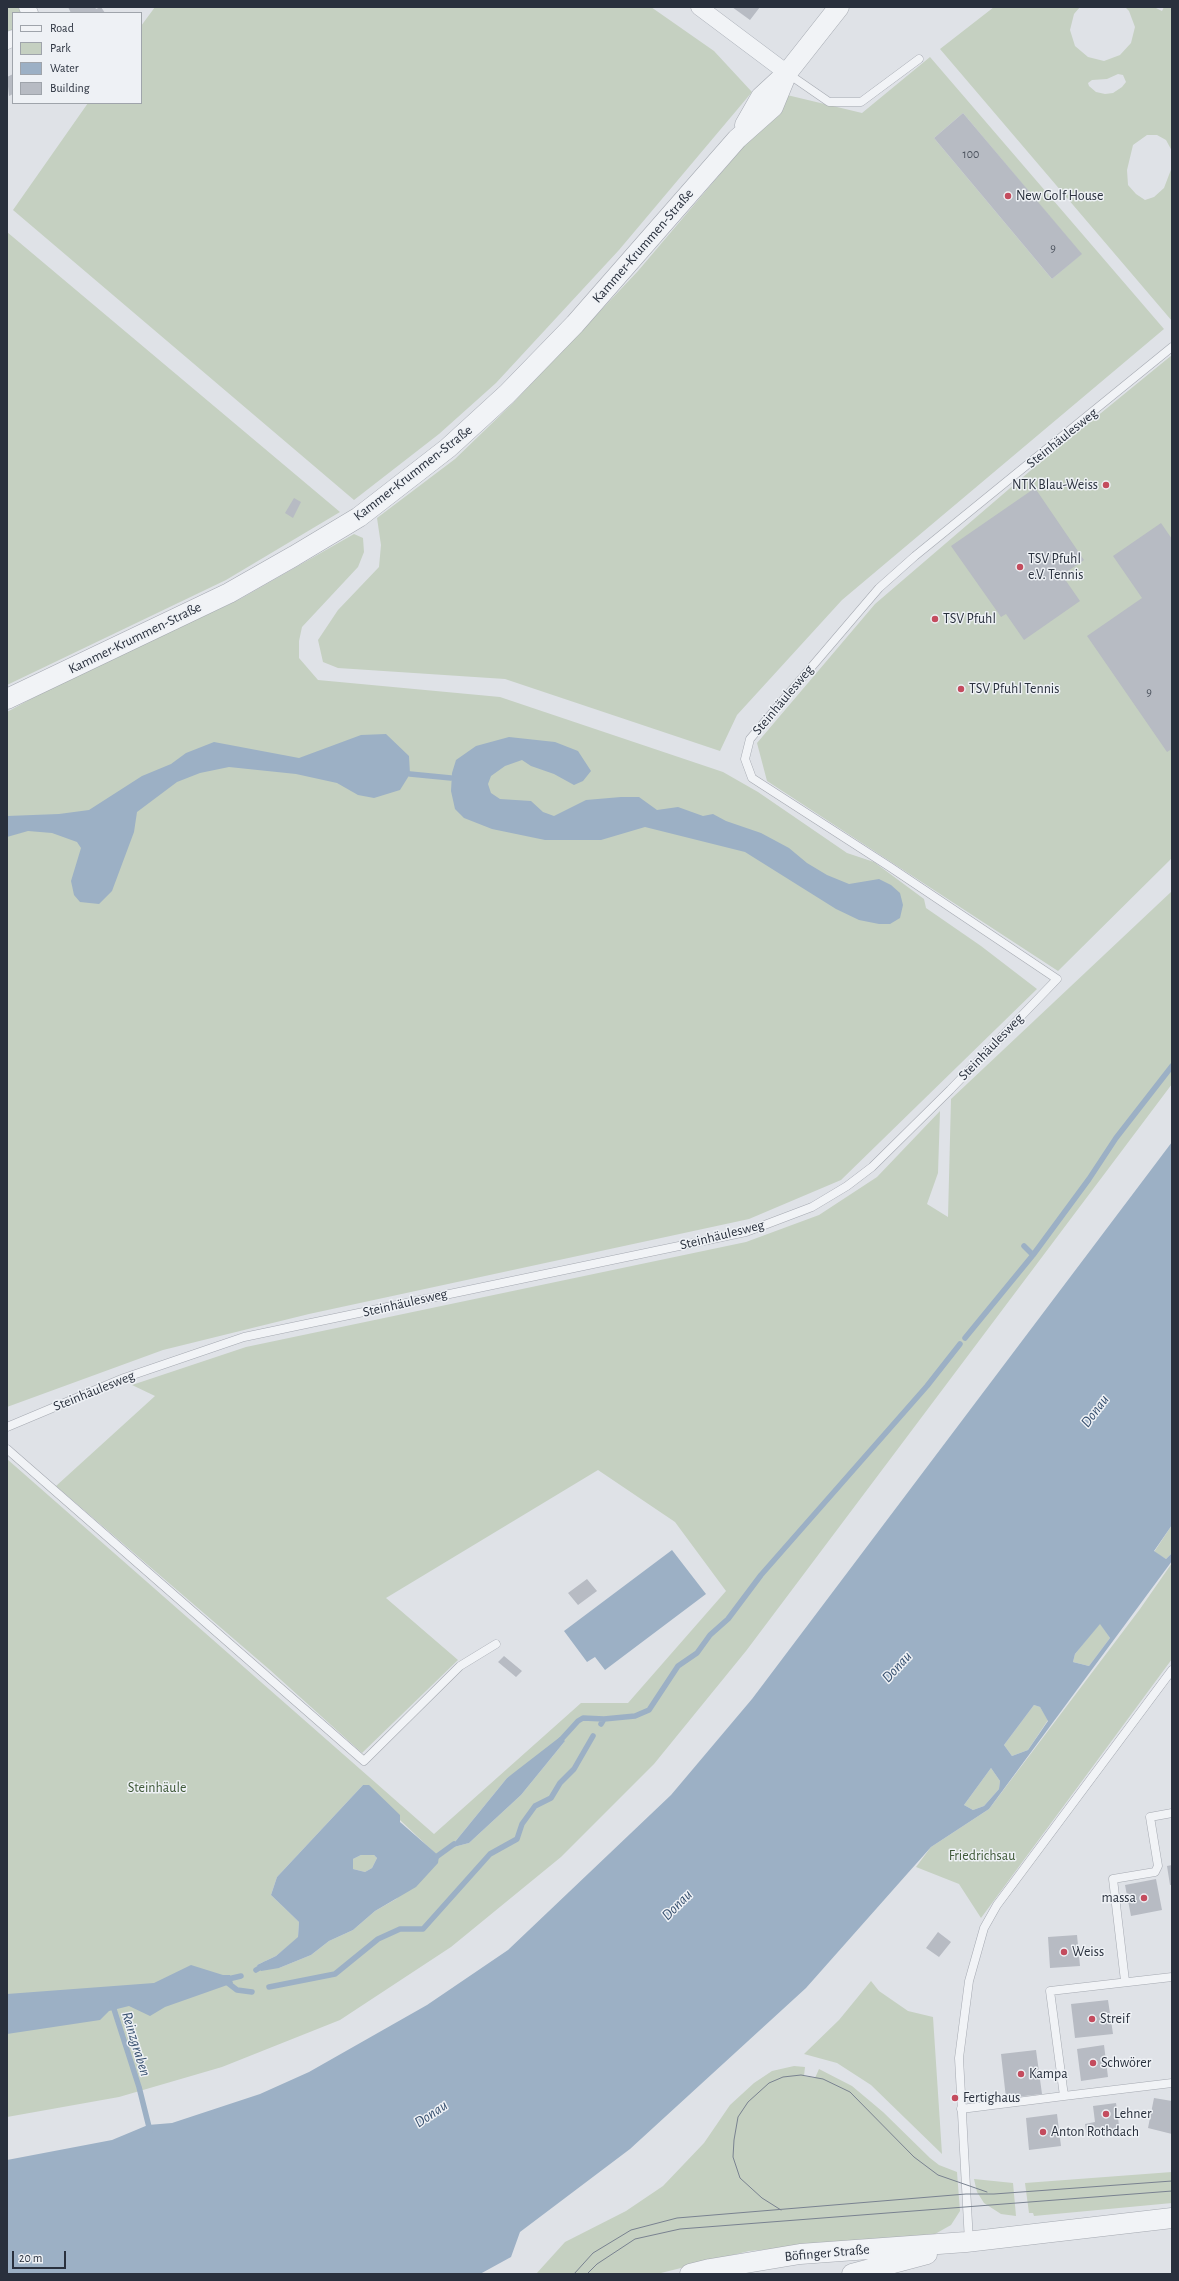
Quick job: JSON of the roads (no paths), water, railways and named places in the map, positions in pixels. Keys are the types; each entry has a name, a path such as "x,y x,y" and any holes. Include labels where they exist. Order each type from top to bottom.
{"street":[{"path":"699,7 787,73"},
{"name":"Kammer-Krummen-Straße","path":"7,699 229,593 359,517 448,448 507,394 576,324 737,139 773,107 787,73 839,7"},
{"name":"Böfinger Straße","path":"690,2274 710,2269 778,2266 1172,2218"},
{"name":"Böfinger Straße","path":"852,2274 968,2242"}],"lane":[{"path":"787,73 829,102 862,102 919,59"},
{"name":"Steinhäulesweg","path":"7,1427 124,1378 244,1337 746,1232 812,1207 847,1186 872,1166 950,1090 1057,980 890,867 752,778 745,759 750,739 879,588 915,556 1172,347"},
{"path":"7,1449 364,1761 460,1666 496,1644"},
{"path":"968,2242 959,2058 969,1981 987,1921 997,1905 1172,1670"},
{"path":"1125,1981 1113,1879 1155,1872 1158,1866 1150,1817 1172,1813"},
{"path":"1064,2096 1050,1991 1125,1981 1172,1977"},
{"path":"961,2109 1172,2083"}],"water":[{"path":"386,734 409,756 410,774 400,790 374,798 358,795 337,783 296,774 229,767 200,773 177,782 137,812 134,832 112,891 99,904 80,902 74,895 71,881 81,848 77,842 52,833 28,831 7,837 7,816 59,814 89,810 142,776 171,764 186,753 214,742 299,758 361,735"},
{"path":"509,737 555,742 578,751 591,771 583,781 574,785 554,774 531,766 522,760 505,766 491,776 488,784 491,793 500,799 531,801 543,812 554,816 586,800 621,797 639,797 657,810 678,807 703,816 713,814 726,821 761,833 789,848 807,863 827,875 849,884 879,879 891,885 900,893 903,905 900,918 890,924 879,924 859,920 836,909 745,852 645,827 601,840 545,840 492,829 464,818 455,809 451,791 452,773 456,760 476,746"},
{"name":"Donau","path":"1172,1142 1172,1525 1154,1551 1166,1559 1172,1553 1172,1561 989,1809 931,1847 806,1988 630,2149 520,2232 511,2257 480,2274 7,2274 7,2160 112,2140 148,2125 172,2123 260,2094 309,2072 427,2005 508,1950 671,1795 752,1699","holes":["1100,1624 1110,1638 1089,1666 1073,1662 1075,1654","1034,1705 1040,1707 1048,1721 1028,1750 1012,1756 1004,1745","991,1768 1000,1781 999,1789 984,1806 973,1810 964,1805"]},
{"path":"672,1550 706,1594 605,1670 595,1657 587,1662 564,1631"},
{"path":"560,1737 565,1741 521,1795 469,1843 450,1848 507,1778"},
{"path":"363,1785 369,1785 400,1815 400,1822 439,1856 438,1863 416,1887 375,1911 353,1930 329,1941 311,1955 279,1968 261,1971 257,1965 276,1956 298,1937 299,1922 271,1895 277,1877","holes":["361,1855 374,1855 377,1858 372,1868 365,1872 353,1869 353,1859"]},
{"path":"191,1965 223,1975 230,1975 233,1983 165,2007 150,2016 129,2006 109,2011 100,2020 7,2034 7,1994 154,1983"}],"waterway":[{"path":"410,774 451,778"},
{"path":"965,1338 1033,1255 1089,1179 1116,1138 1172,1066"},
{"path":"1024,1246 1033,1255"},
{"path":"601,1724 604,1719 635,1716 649,1710 678,1666 697,1653 710,1635 728,1619 761,1575 927,1386 960,1344"},
{"path":"558,1743 578,1721 583,1718 604,1719"},
{"path":"269,1987 335,1974 378,1939 400,1929 423,1929 490,1854 517,1839 522,1824 535,1806 551,1798 560,1783 574,1769 593,1736"},
{"path":"432,1860 454,1844"},
{"path":"256,1970 266,1964"},
{"path":"224,1980 241,1976"},
{"path":"224,1980 237,1990 252,1992"},
{"name":"Reinzgraben","path":"112,2003 139,2087 150,2131"}],"tram line":[{"path":"781,2210 762,2198 740,2178 733,2157 734,2140 738,2117 748,2102 769,2083 783,2077 801,2075 823,2079 850,2092 914,2157 938,2175 987,2192"},
{"path":"574,2274 593,2253 631,2230 677,2218 966,2194 994,2194 1172,2181"},
{"path":"587,2274 597,2264 635,2239 680,2229 1172,2191"}],"place":[{"name":"New Golf House","path":"1008,196"},
{"name":"NTK Blau-Weiss","path":"1106,485"},
{"name":"TSV Pfuhl e.V. Tennis","path":"1020,567"},
{"name":"TSV Pfuhl","path":"935,619"},
{"name":"TSV Pfuhl Tennis","path":"961,689"},
{"name":"massa","path":"1144,1898"},
{"name":"Weiss","path":"1064,1952"},
{"name":"Streif","path":"1092,2019"},
{"name":"Schwörer","path":"1093,2063"},
{"name":"Kampa","path":"1021,2074"},
{"name":"Fertighaus","path":"955,2098"},
{"name":"Lehner","path":"1106,2114"},
{"name":"Anton Rothdach","path":"1043,2132"}],"park label":[{"name":"Steinhäule","path":"157,1788"},
{"name":"Friedrichsau","path":"982,1856"}]}
